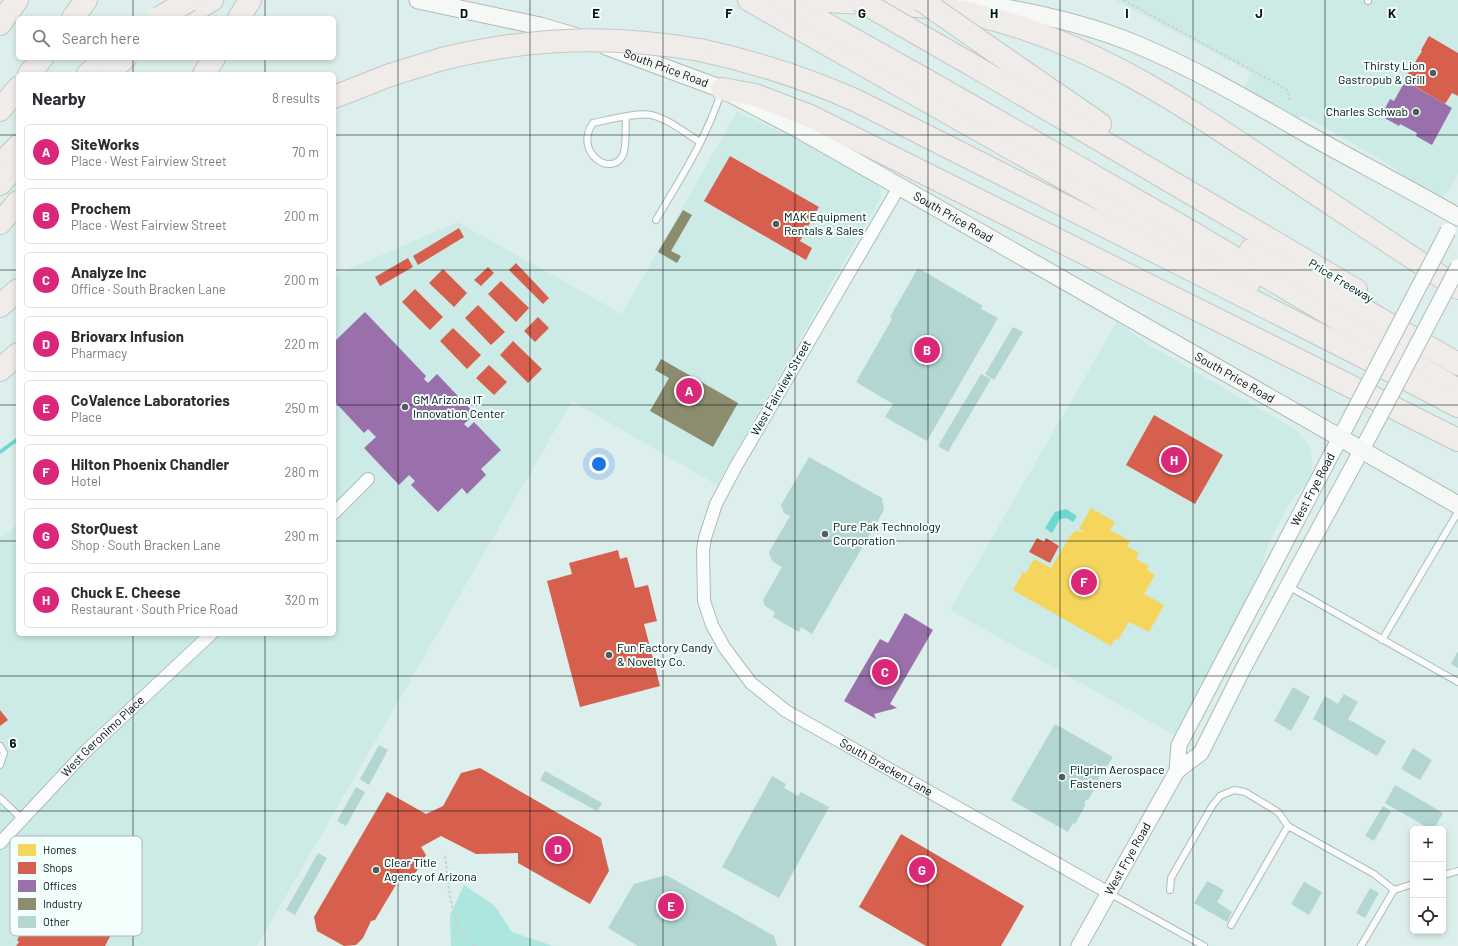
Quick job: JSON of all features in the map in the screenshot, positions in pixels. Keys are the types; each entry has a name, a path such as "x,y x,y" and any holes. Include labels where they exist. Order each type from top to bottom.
{"highway":[{"path":"74,16 86,0"},
{"path":"161,16 173,0"},
{"path":"162,16 190,0"},
{"path":"184,16 212,0"},
{"path":"240,16 250,0"},
{"path":"749,0 993,140 1458,399"},
{"path":"783,0 817,7 943,9 972,14 1026,29 1099,58 1173,99 1458,288"},
{"path":"859,0 1223,211"},
{"path":"921,0 1223,211"},
{"path":"0,24 15,2"},
{"path":"817,7 1264,258 1359,307 1458,364"},
{"path":"817,7 1458,390"},
{"path":"336,96 390,75 442,59 522,44 594,39 655,42 756,62 791,74 857,102 1362,356 1458,406"},
{"path":"31,72 40,60"},
{"path":"90,72 104,60"},
{"path":"108,72 123,60"},
{"path":"120,72 128,60"},
{"path":"205,72 213,60"},
{"path":"722,88 755,95 810,116 1458,440"},
{"path":"0,110 16,90"},
{"path":"0,165 16,148"},
{"path":"0,184 16,166"},
{"path":"0,222 16,204"},
{"name":"Price Freeway","path":"1223,211 1458,351"},
{"path":"0,306 16,292"},
{"path":"0,370 16,356"}],"main road":[{"name":"South Price Road","path":"418,0 540,26 626,52 722,88 802,131 1458,505"},
{"path":"954,0 1055,19 1138,46 1199,73 1246,98 1307,134 1457,214"}],"street":[{"name":"West Fairview Street","path":"704,601 703,550 705,538 716,504 735,468 899,187"},
{"name":"West Frye Road","path":"1079,946 1177,771 1179,745 1457,214"},
{"name":"West Frye Road","path":"1177,771 1202,753 1244,667 1374,427 1458,267"},
{"path":"336,511 368,479"},
{"path":"1268,576 1288,586"},
{"name":"South Bracken Lane","path":"704,601 712,625 724,648 751,683 786,711 1109,893"},
{"name":"West Geronimo Place","path":"0,843 87,750 209,636"}],"lane":[{"path":"656,220 700,142 715,112 722,88"},
{"path":"626,117 624,153 619,161 611,165 604,164 595,158 588,148 586,140 588,130 593,123 626,117 650,114 667,121 700,142"},
{"path":"1382,640 1458,512"},
{"path":"1288,586 1458,682"},
{"path":"0,746 4,753 0,765"},
{"path":"1170,890 1171,878 1212,806 1220,796 1234,790 1245,792 1278,812 1288,826 1374,874 1394,890"},
{"path":"0,798 22,818"},
{"path":"1232,925 1288,826"},
{"path":"1446,874 1458,871"},
{"path":"1361,946 1394,890 1410,885"},
{"path":"1109,893 1204,946"}],"path":[{"path":"1123,0 1279,85 1288,91 1290,101"},
{"path":"445,856 453,910 461,929 475,946"}],"shaded area":[{"path":"1115,0 1458,0 1458,174 1453,184 1447,193 1441,197 1428,194 1388,164 1314,121 1303,116 1295,119 1243,89 1252,73"},
{"path":"737,111 832,157 878,184 881,191 881,197 717,485 572,401 257,946 0,946 0,538 16,526 16,636 336,636 336,276 342,272 458,222 622,314"},
{"path":"1117,322 1151,346 1295,429 1310,446 1312,458 1312,472 1307,482 1288,506 1266,549 1261,573 1176,736 950,610"},
{"path":"1066,509 1077,516 1073,522 1067,518 1060,519 1052,533 1045,528 1055,512"},
{"path":"464,885 495,906 512,932 553,946 451,946 450,915"}],"building: Homes":[{"path":"1091,508 1115,522 1110,530 1130,541 1127,546 1139,553 1136,559 1149,566 1147,570 1155,575 1144,594 1164,605 1149,632 1129,622 1118,640 1115,639 1111,646 1013,590 1023,572 1026,573 1034,559 1051,568 1070,536 1075,531 1085,532 1079,529"}],"building: Shops":[{"name":"Thirsty Lion Gastropub & Grill","path":"1429,36 1458,53 1458,96 1452,93 1445,104 1404,80 1422,51 1421,50"},
{"name":"MAK Equipment Rentals & Sales","path":"730,156 819,207 800,241 812,248 806,260 704,201"},
{"path":"459,228 464,237 418,265 413,256"},
{"path":"408,258 413,267 380,286 375,277"},
{"path":"516,263 549,298 543,304 509,270"},
{"path":"488,267 494,273 481,286 474,280"},
{"path":"443,269 467,293 454,307 429,283"},
{"path":"501,281 529,308 516,322 488,294"},
{"path":"415,289 443,317 430,330 402,302"},
{"path":"478,305 505,332 491,345 465,318"},
{"path":"538,317 549,328 535,342 524,331"},
{"path":"453,328 481,355 467,369 440,341"},
{"path":"513,341 542,369 528,383 500,355"},
{"path":"489,365 507,382 494,395 476,378"},
{"path":"1154,415 1223,455 1195,504 1126,465"},
{"path":"1037,538 1044,542 1046,538 1059,546 1050,563 1029,552"},
{"name":"Fun Factory Candy & Novelty Co.","path":"618,550 620,559 627,557 635,588 648,585 657,621 644,624 660,686 580,707 547,581 572,574 569,563"},
{"path":"0,710 8,720 0,726"},
{"path":"480,768 601,838 609,871 590,904 518,863 518,853 476,854 441,836 421,847 426,855 416,872 397,883 375,920 371,921 363,938 356,945 344,946 317,931 314,917 387,792 426,814 443,806 461,773"},
{"path":"901,834 1024,906 1001,946 926,946 859,907"},
{"path":"19,936 110,936 105,946 16,946 19,942 17,940"}],"building: Offices":[{"name":"Charles Schwab","path":"1405,81 1452,108 1432,145 1416,136 1417,133 1400,124 1399,126 1381,116 1390,99 1394,101"},
{"name":"GM Arizona IT Innovation Center","path":"365,312 426,376 424,379 428,383 437,374 475,414 464,424 468,428 474,422 501,450 481,469 486,475 467,494 462,488 438,512 411,485 415,481 409,475 399,485 364,448 376,437 368,429 364,433 336,403 336,340"},
{"path":"905,613 933,630 890,704 897,708 874,714 876,719 844,701 880,639 888,643"}],"building: Industry":[{"path":"683,210 692,215 671,251 681,256 677,263 658,252"},
{"path":"661,359 738,403 713,447 650,411 669,378 655,370"}],"building: Other":[{"path":"918,268 983,306 981,309 998,318 927,441 885,417 893,404 856,382 892,319 890,317"},
{"path":"1013,327 1023,332 994,380 985,374"},
{"path":"981,374 991,379 948,452 938,446"},
{"name":"Pure Pak Technology Corporation","path":"809,457 882,498 884,510 812,634 801,627 799,632 773,617 775,612 765,606 763,600 782,567 772,561 769,552 790,516 784,513 781,505"},
{"path":"1458,651 1458,668 1451,664"},
{"path":"1293,687 1310,697 1291,731 1274,721"},
{"path":"1344,694 1358,702 1348,719 1386,741 1377,756 1313,719 1325,696 1338,704"},
{"name":"Pilgrim Aerospace Fasteners","path":"1055,724 1113,757 1098,779 1100,780 1088,800 1087,799 1084,803 1086,804 1075,824 1073,823 1068,832 1011,800"},
{"path":"379,745 388,750 369,785 360,779"},
{"path":"1413,748 1432,760 1420,780 1401,769"},
{"path":"545,771 602,803 597,811 540,780"},
{"path":"772,776 786,784 784,788 798,796 801,792 829,807 779,898 722,867"},
{"path":"1395,785 1443,813 1436,826 1425,826 1385,803"},
{"path":"356,787 365,792 346,826 337,821"},
{"path":"1383,806 1391,811 1374,841 1365,836"},
{"path":"318,853 327,858 295,915 286,910"},
{"path":"666,875 774,936 777,946 638,946 608,928 634,884"},
{"path":"1207,881 1224,890 1217,902 1232,912 1227,922 1194,903"},
{"path":"1304,882 1322,892 1309,915 1291,904"},
{"path":"1370,888 1379,893 1365,918 1356,913"}],"waterway":[{"path":"0,452 16,440"}],"place":[{"name":"Thirsty Lion Gastropub & Grill","path":"1433,73"},
{"name":"Charles Schwab","path":"1416,112"},
{"name":"MAK Equipment Rentals & Sales","path":"776,224"},
{"name":"Prochem","path":"927,350"},
{"name":"SiteWorks","path":"689,391"},
{"name":"GM Arizona IT Innovation Center","path":"405,407"},
{"name":"Chuck E. Cheese","path":"1174,460"},
{"name":"Pure Pak Technology Corporation","path":"825,534"},
{"name":"Hilton Phoenix Chandler","path":"1084,582"},
{"name":"Fun Factory Candy & Novelty Co.","path":"609,655"},
{"name":"Analyze Inc","path":"885,672"},
{"name":"Pilgrim Aerospace Fasteners","path":"1062,777"},
{"name":"Briovarx Infusion","path":"558,849"},
{"name":"Clear Title Agency of Arizona","path":"376,870"},
{"name":"StorQuest","path":"922,870"},
{"name":"CoValence Laboratories","path":"671,906"}]}
